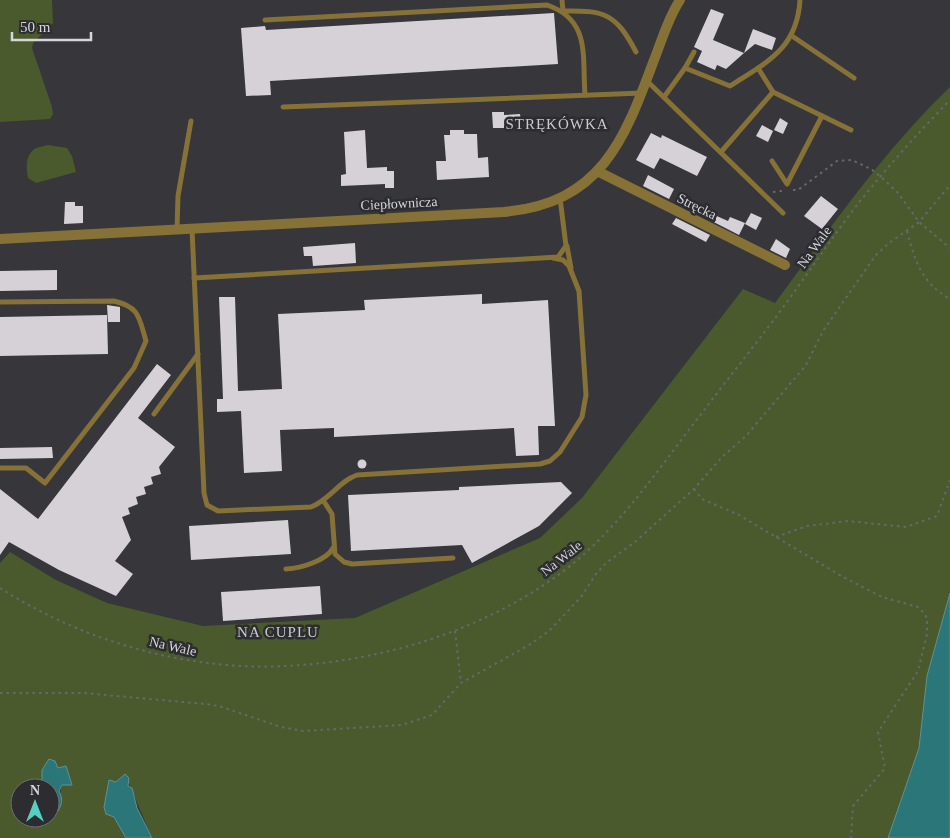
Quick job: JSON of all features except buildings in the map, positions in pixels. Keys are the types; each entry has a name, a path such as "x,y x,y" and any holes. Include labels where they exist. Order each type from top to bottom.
{"street":[{"name":"Ciepłownicza","path":"0,239 504,212 540,206 560,198 597,172 619,145 647,81 668,23 680,0"},
{"name":"Stręcka","path":"597,172 785,265"}],"lane":[{"path":"509,0 509,7"},
{"path":"562,0 563,11 576,24 581,40 585,95"},
{"path":"685,68 730,86 776,56 792,36 799,15 800,0"},
{"path":"265,20 547,5 563,11 592,10 610,17 624,30 636,52"},
{"path":"792,36 854,78"},
{"path":"664,97 694,52"},
{"path":"758,68 773,92 851,130"},
{"path":"647,81 783,213"},
{"path":"721,152 773,92"},
{"path":"283,107 642,93"},
{"path":"772,161 787,184 822,116"},
{"path":"177,229 178,196 191,121"},
{"path":"192,228 204,493 207,506 218,511 305,508 323,500 343,482 357,474 540,464 555,457 577,427 586,401 580,296 566,244 560,198"},
{"path":"553,258 561,255 566,244"},
{"path":"194,278 553,258 563,260 572,271"},
{"path":"0,302 114,301 128,304 138,314 146,341 134,368 45,483 26,468 0,468"},
{"path":"154,414 198,353"},
{"path":"323,500 332,514 333,548 339,558 352,564 453,558"},
{"path":"286,570 309,564 328,554 333,548"}],"path":[{"name":"Na Wale","path":"0,588 52,617 129,645 182,659 235,666 288,666 341,661 396,650 455,631 539,588 580,557 613,526 777,316 852,212 950,100"},
{"path":"760,190 772,192 798,190 837,161 852,160 871,169 898,193 919,222 950,248"},
{"path":"0,693 84,693 205,704 219,706 281,727 318,731 402,725 426,717 438,710 462,683 529,645 549,631 581,597 596,574 606,563 635,542 694,490 722,457 746,436 802,369 823,331 875,256 888,242 919,222 950,185"},
{"path":"907,231 917,265 934,290 950,299"},
{"path":"776,537 807,526 848,521 906,527 937,516 950,480"},
{"path":"694,490 702,499 739,515 843,577 882,597 918,607 927,618 927,634 918,670 878,732 884,768 852,806 851,838"},
{"path":"455,631 462,683"}],"green space":[{"path":"0,0 52,0 53,23 33,43 32,48 52,107 53,114 50,119 0,122"},
{"path":"950,87 950,593 927,676 919,748 888,838 152,838 125,774 116,782 109,781 107,796 114,816 126,838 0,838 0,563 10,552 56,580 107,603 203,626 355,618 540,538 582,498 743,289 775,303 858,191 902,137"},
{"path":"48,145 67,148 72,156 76,172 36,183 28,178 28,157 36,148"}],"water":[{"path":"950,593 950,838 888,838 919,748 927,676"},
{"path":"49,759 55,761 58,768 66,766 72,785 62,785 60,789 60,778 42,778 42,770"},
{"path":"125,774 129,778 128,786 132,788 137,808 152,838 126,838 114,817 106,814 104,807 109,780 116,782"}],"district":[{"name":"STRĘKÓWKA","path":"557,124"},
{"name":"NA CUPLU","path":"278,632"}]}
